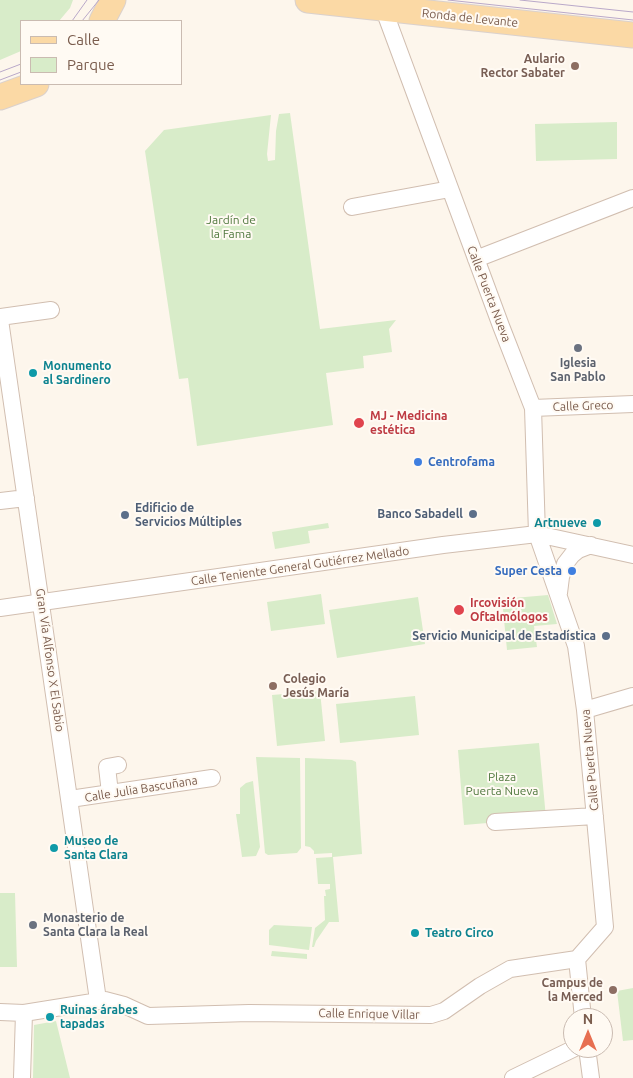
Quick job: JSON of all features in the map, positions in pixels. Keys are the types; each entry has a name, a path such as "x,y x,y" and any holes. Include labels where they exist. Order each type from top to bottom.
{"main road":[{"name":"Ronda de Levante","path":"308,0 382,4 633,35"},
{"path":"0,97 33,85"}],"street":[{"name":"Calle Puerta Nueva","path":"382,4 533,408 537,534 576,646 586,710 605,927 577,959"},
{"path":"352,207 450,189"},
{"path":"476,259 633,198"},
{"path":"0,318 51,310"},
{"name":"Gran Vía Alfonso X El Sabio","path":"0,318 98,1000"},
{"name":"Calle Greco","path":"533,408 633,404"},
{"path":"0,501 26,498"},
{"name":"Calle Teniente General Gutiérrez Mellado","path":"0,608 436,546 537,534 633,554"},
{"name":"Calle Puerta Nueva","path":"559,596 561,577 565,564 572,554 590,545"},
{"path":"586,710 633,696"},
{"path":"110,793 107,767 118,766"},
{"name":"Calle Julia Bascuñana","path":"70,799 212,778"},
{"path":"495,822 595,816"},
{"path":"577,959 582,1008"},
{"name":"Calle Enrique Villar","path":"98,1000 112,1001 148,1016 250,1012 431,1015 444,1011 480,986 510,969 577,959"},
{"path":"0,1012 24,1014 98,1000"},
{"path":"22,1078 24,1014"},
{"path":"513,1078 563,1054"},
{"path":"588,1058 591,1078"}],"green space":[{"path":"0,0 73,0 70,8 60,20 20,20 20,51 0,60"},
{"name":"Jardín de la Fama","path":"290,113 320,329 396,320 389,329 392,352 363,356 364,368 326,373 333,425 197,446 188,378 179,379 145,151 164,130 271,115 267,154 268,161 275,160 276,131 279,114"},
{"path":"617,122 617,159 536,161 535,124"},
{"path":"328,523 329,528 308,531 310,543 275,549 272,532"},
{"path":"321,594 325,624 271,631 267,602"},
{"path":"548,595 557,624 534,626 537,647 507,650 502,599"},
{"path":"418,597 425,644 337,658 329,610"},
{"path":"320,691 325,741 277,746 272,695"},
{"path":"415,696 419,735 340,743 336,704"},
{"name":"Plaza Puerta Nueva","path":"539,743 546,818 464,825 458,750"},
{"path":"256,757 300,758 301,848 297,853 268,855 265,853"},
{"path":"305,758 352,760 356,762 362,854 333,857 339,922 329,922 314,947 312,947 315,928 325,920 325,890 330,889 330,884 318,884 316,858 332,857 332,853 314,854 310,847 305,846"},
{"path":"253,781 260,847 256,856 242,857 236,814 240,814 240,788 246,783"},
{"path":"0,893 15,893 17,967 0,967"},
{"path":"274,925 312,927 309,950 269,945 269,930"},
{"path":"272,951 307,954 307,959 271,956"},
{"path":"633,988 633,1040 623,1041 617,991"},
{"path":"56,1021 70,1078 33,1078 34,1025"}],"tram line":[{"path":"73,20 87,0"},
{"path":"83,20 99,0"},
{"path":"448,0 633,20"},
{"path":"520,0 633,12"},
{"path":"0,72 20,64"},
{"path":"0,80 20,72"}],"place":[{"name":"Aulario Rector Sabater","path":"575,66"},
{"name":"Iglesia San Pablo","path":"578,348"},
{"name":"Monumento al Sardinero","path":"33,373"},
{"name":"MJ - Medicina estética","path":"359,423"},
{"name":"Centrofama","path":"418,462"},
{"name":"Banco Sabadell","path":"473,514"},
{"name":"Edificio de Servicios Múltiples","path":"125,515"},
{"name":"Artnueve","path":"597,523"},
{"name":"Super Cesta","path":"572,571"},
{"name":"Ircovisión Oftalmólogos","path":"459,610"},
{"name":"Servicio Municipal de Estadística","path":"606,636"},
{"name":"Colegio Jesús María","path":"273,686"},
{"name":"Museo de Santa Clara","path":"54,848"},
{"name":"Monasterio de Santa Clara la Real","path":"33,925"},
{"name":"Teatro Circo","path":"415,933"},
{"name":"Campus de la Merced","path":"613,990"},
{"name":"Ruinas árabes tapadas","path":"50,1017"}]}
